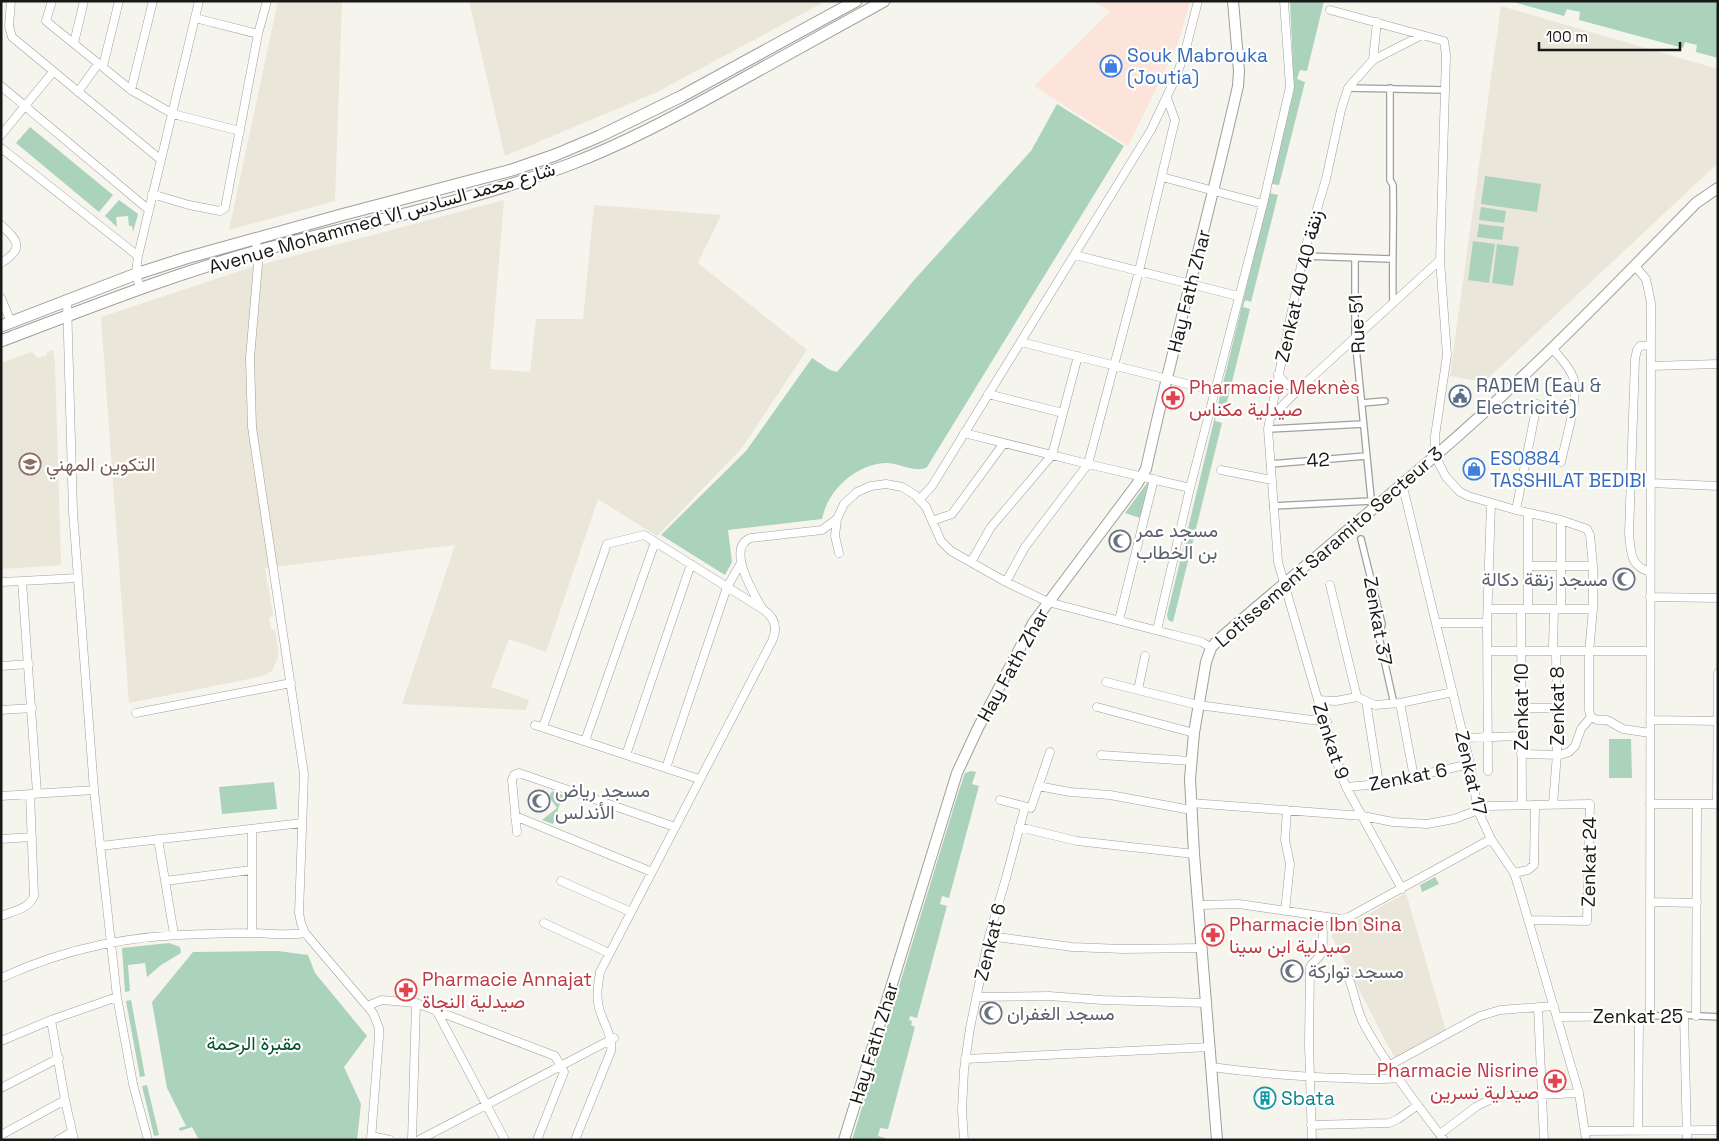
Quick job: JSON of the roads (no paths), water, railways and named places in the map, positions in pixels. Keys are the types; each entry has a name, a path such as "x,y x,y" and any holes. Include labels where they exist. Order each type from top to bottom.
{"main road":[{"name":"Avenue Mohammed VI شارع محمد السادس","path":"6,324 136,274 186,258 512,170 600,136 682,96 856,1"},
{"name":"Avenue Mohammed VI شارع محمد السادس","path":"1,341 140,288 258,251 516,184 604,150 689,108 884,1"},
{"path":"740,65 746,77"},
{"path":"682,96 689,108"},
{"path":"512,170 516,184"}],"street":[{"path":"11,1 9,26 12,37 161,160"},
{"path":"52,1 46,21 131,90 173,114 240,132"},
{"path":"74,43 84,1"},
{"path":"78,92 100,65 119,1"},
{"path":"131,90 153,1"},
{"path":"140,288 136,274 138,256 199,1"},
{"path":"152,194 206,209 223,210 226,204 258,34 267,1"},
{"path":"919,500 932,486 1147,138 1167,98 1185,52 1198,1"},
{"name":"Hay Fath Zhar","path":"844,1140 957,773 978,728 1033,623 1143,476 1214,191 1238,86 1233,1"},
{"path":"1157,630 1190,488 1263,204 1290,87 1284,1"},
{"path":"1330,10 1444,41 1446,55 1440,260 1447,355 1435,436 1435,456 1446,477 1460,492 1468,496 1516,510 1561,520 1585,528 1589,532 1593,566 1593,609 1589,652 1589,710 1591,717 1597,720 1607,720 1623,729 1650,733"},
{"path":"194,18 258,34"},
{"path":"1373,60 1376,22"},
{"path":"1373,60 1422,35"},
{"name":"Zenkat 40 زنقة 40","path":"1284,583 1277,553 1268,429 1278,374 1299,284 1303,256 1326,179 1341,110 1348,88 1373,60"},
{"path":"1,135 53,72"},
{"path":"1,86 149,210"},
{"path":"1348,88 1445,90"},
{"path":"1390,88 1390,180 1393,185 1394,224 1392,259 1393,303"},
{"path":"1006,582 1025,547 1088,464 1140,271 1175,120 1167,98"},
{"path":"1,148 138,256"},
{"path":"1162,177 1263,204"},
{"name":"Lotissement Saramito Secteur 3","path":"1217,1140 1191,807 1191,761 1194,733 1206,662 1211,648 1371,505 1435,456 1553,348 1696,204 1718,188"},
{"path":"1,226 16,241 17,247 16,252 1,262"},
{"path":"256,238 258,251 250,358 252,427 304,774 301,923 305,933 373,1014 379,1028 371,1138 390,1140"},
{"path":"1075,254 1238,296"},
{"path":"1303,256 1392,259"},
{"name":"Rue 51","path":"1355,258 1355,337 1371,505"},
{"path":"1270,418 1440,260"},
{"path":"1635,266 1646,279 1651,303 1650,1016"},
{"path":"1,298 6,324"},
{"path":"67,301 73,512 94,790 117,997 134,1084 148,1140"},
{"path":"1021,342 1215,391"},
{"path":"1650,572 1641,570 1632,558 1629,534 1635,358 1640,346 1651,344"},
{"path":"1553,348 1574,379 1576,395 1561,462"},
{"path":"971,562 990,527 1052,455 1078,356"},
{"path":"1651,366 1718,364"},
{"path":"1278,374 1286,384 1292,388 1299,389"},
{"path":"988,394 1063,413"},
{"path":"1362,403 1386,401"},
{"path":"1516,510 1537,404"},
{"path":"1268,429 1363,424"},
{"path":"964,433 1190,488"},
{"path":"932,521 952,514 1004,443"},
{"name":"42","path":"1270,464 1366,456"},
{"path":"1221,470 1272,480"},
{"path":"1119,620 1154,479"},
{"name":"Zenkat 17","path":"1402,483 1470,764 1478,811 1491,839 1514,873 1579,1093 1586,1140"},
{"path":"1650,483 1718,486"},
{"path":"839,553 835,536 837,520 844,504 856,492 871,486 886,484 902,487 915,495 926,507 935,531 941,541 951,551 1006,582 1048,602 1202,642 1211,648"},
{"path":"1488,771 1487,623 1491,503"},
{"path":"1273,506 1371,505"},
{"name":"Zenkat 10","path":"1522,805 1521,652 1528,566 1528,513"},
{"path":"764,610 749,583 742,563 741,545 747,539 822,530 837,520"},
{"name":"Zenkat 8","path":"1553,804 1557,754 1557,708 1555,651 1553,646 1560,566 1561,520"},
{"path":"543,727 607,544 644,535 764,610 774,620 775,634 600,972 597,994 599,1007 612,1038 611,1051 575,1140"},
{"name":"Zenkat 37","path":"1361,539 1382,624 1379,637 1397,704"},
{"path":"585,741 655,542"},
{"path":"666,768 727,587 742,563"},
{"path":"626,755 691,564"},
{"path":"1528,566 1593,566"},
{"path":"1,582 77,578"},
{"path":"1,916 24,907 33,900 34,890 32,708 22,581"},
{"name":"Zenkat 9","path":"1284,583 1318,700 1327,722 1339,771 1402,889"},
{"path":"1330,585 1357,697"},
{"path":"1650,597 1718,598"},
{"path":"1488,609 1593,609"},
{"path":"1436,623 1487,623"},
{"path":"1488,651 1650,651"},
{"path":"1138,690 1145,656"},
{"path":"1,666 29,664"},
{"path":"1650,804 1718,804 1718,673"},
{"path":"1106,682 1198,705 1327,722"},
{"path":"136,713 291,683"},
{"path":"1318,700 1336,701 1357,697 1375,705 1397,704 1453,692"},
{"path":"1366,701 1378,784"},
{"path":"1397,704 1414,777"},
{"path":"1097,707 1194,733"},
{"path":"1,710 32,708"},
{"path":"1522,708 1557,708"},
{"path":"1521,754 1565,754 1572,750 1581,730 1591,717"},
{"path":"1650,720 1718,721"},
{"path":"534,724 700,779"},
{"path":"1463,738 1521,736"},
{"path":"1000,800 1031,808 1050,752"},
{"path":"1101,755 1191,761"},
{"name":"Zenkat 6","path":"1346,787 1378,784 1470,764"},
{"path":"517,832 512,780 515,774 519,773 675,827"},
{"path":"1038,786 1070,792 1191,807 1287,810 1363,816 1393,822 1427,824 1454,819 1489,806 1553,804"},
{"path":"1,796 94,790"},
{"name":"Zenkat 24","path":"1528,920 1587,920 1590,804 1553,804"},
{"path":"1696,1016 1698,804"},
{"path":"1514,873 1528,870 1534,865 1535,805"},
{"name":"Zenkat 6","path":"964,1140 962,1110 965,1059 989,936 1024,807"},
{"path":"1285,910 1290,864 1286,840 1287,810"},
{"path":"516,816 652,872"},
{"path":"100,846 302,823"},
{"path":"1020,827 1077,841 1194,854"},
{"path":"252,829 252,933"},
{"path":"1,839 32,837"},
{"path":"158,839 174,934"},
{"path":"1199,905 1239,904 1341,920 1402,889 1491,839"},
{"path":"164,881 251,870"},
{"path":"561,881 631,912"},
{"path":"1650,902 1697,903"},
{"path":"1312,1140 1310,967 1320,955 1322,948 1322,917"},
{"path":"544,923 609,953"},
{"path":"1,978 39,962 110,942 174,934 252,933 296,935 305,933"},
{"path":"989,936 1051,945 1081,947 1202,948"},
{"path":"1349,979 1364,1025 1399,1078 1442,1137 1488,1100 1496,1097 1579,1093"},
{"path":"977,997 1049,996 1206,1004"},
{"path":"1,1041 51,1020 117,997"},
{"path":"367,1006 382,1000 416,1003 555,1056 564,1072 537,1140"},
{"path":"412,1140 416,1003"},
{"path":"1390,1065 1480,1016 1500,1010 1554,1006"},
{"path":"1538,1007 1544,1140"},
{"path":"436,1010 505,1140"},
{"path":"1639,1016 1641,1130 1643,1140"},
{"path":"1684,1016 1687,1135"},
{"name":"Zenkat 25","path":"1558,1017 1718,1017"},
{"path":"51,1020 65,1100 74,1136 58,1140"},
{"path":"418,1140 612,1038"},
{"path":"965,1059 1210,1047"},
{"path":"1,1088 59,1058"},
{"path":"1211,1068 1310,1078 1399,1078"},
{"path":"1,1135 65,1100"},
{"path":"1311,1125 1388,1123 1398,1119 1418,1105"},
{"path":"1586,1131 1641,1130 1687,1135 1718,1130"}],"place":[{"name":"Souk Mabrouka (Joutia)","path":"1111,66"},
{"name":"RADEM (Eau & Electricité)","path":"1460,396"},
{"name":"Pharmacie Meknès صيدلية مكناس","path":"1173,398"},
{"name":"التكوين المهني","path":"30,464"},
{"name":"ES0884 TASSHILAT BEDIBI","path":"1474,469"},
{"name":"مسجد عمر بن الخطاب","path":"1120,541"},
{"name":"مسجد زنقة دكالة","path":"1624,579"},
{"name":"مسجد رياض الأندلس","path":"539,801"},
{"name":"Pharmacie Ibn Sina صيدلية ابن سينا","path":"1213,935"},
{"name":"مسجد تواركة","path":"1292,971"},
{"name":"Pharmacie Annajat صيدلية النجاة","path":"406,990"},
{"name":"مسجد الغفران","path":"991,1013"},
{"name":"Pharmacie Nisrine صيدلية نسرين","path":"1555,1081"},
{"name":"Sbata","path":"1265,1098"}],"park label":[{"name":"مقبرة الرحمة","path":"254,1043"}]}
